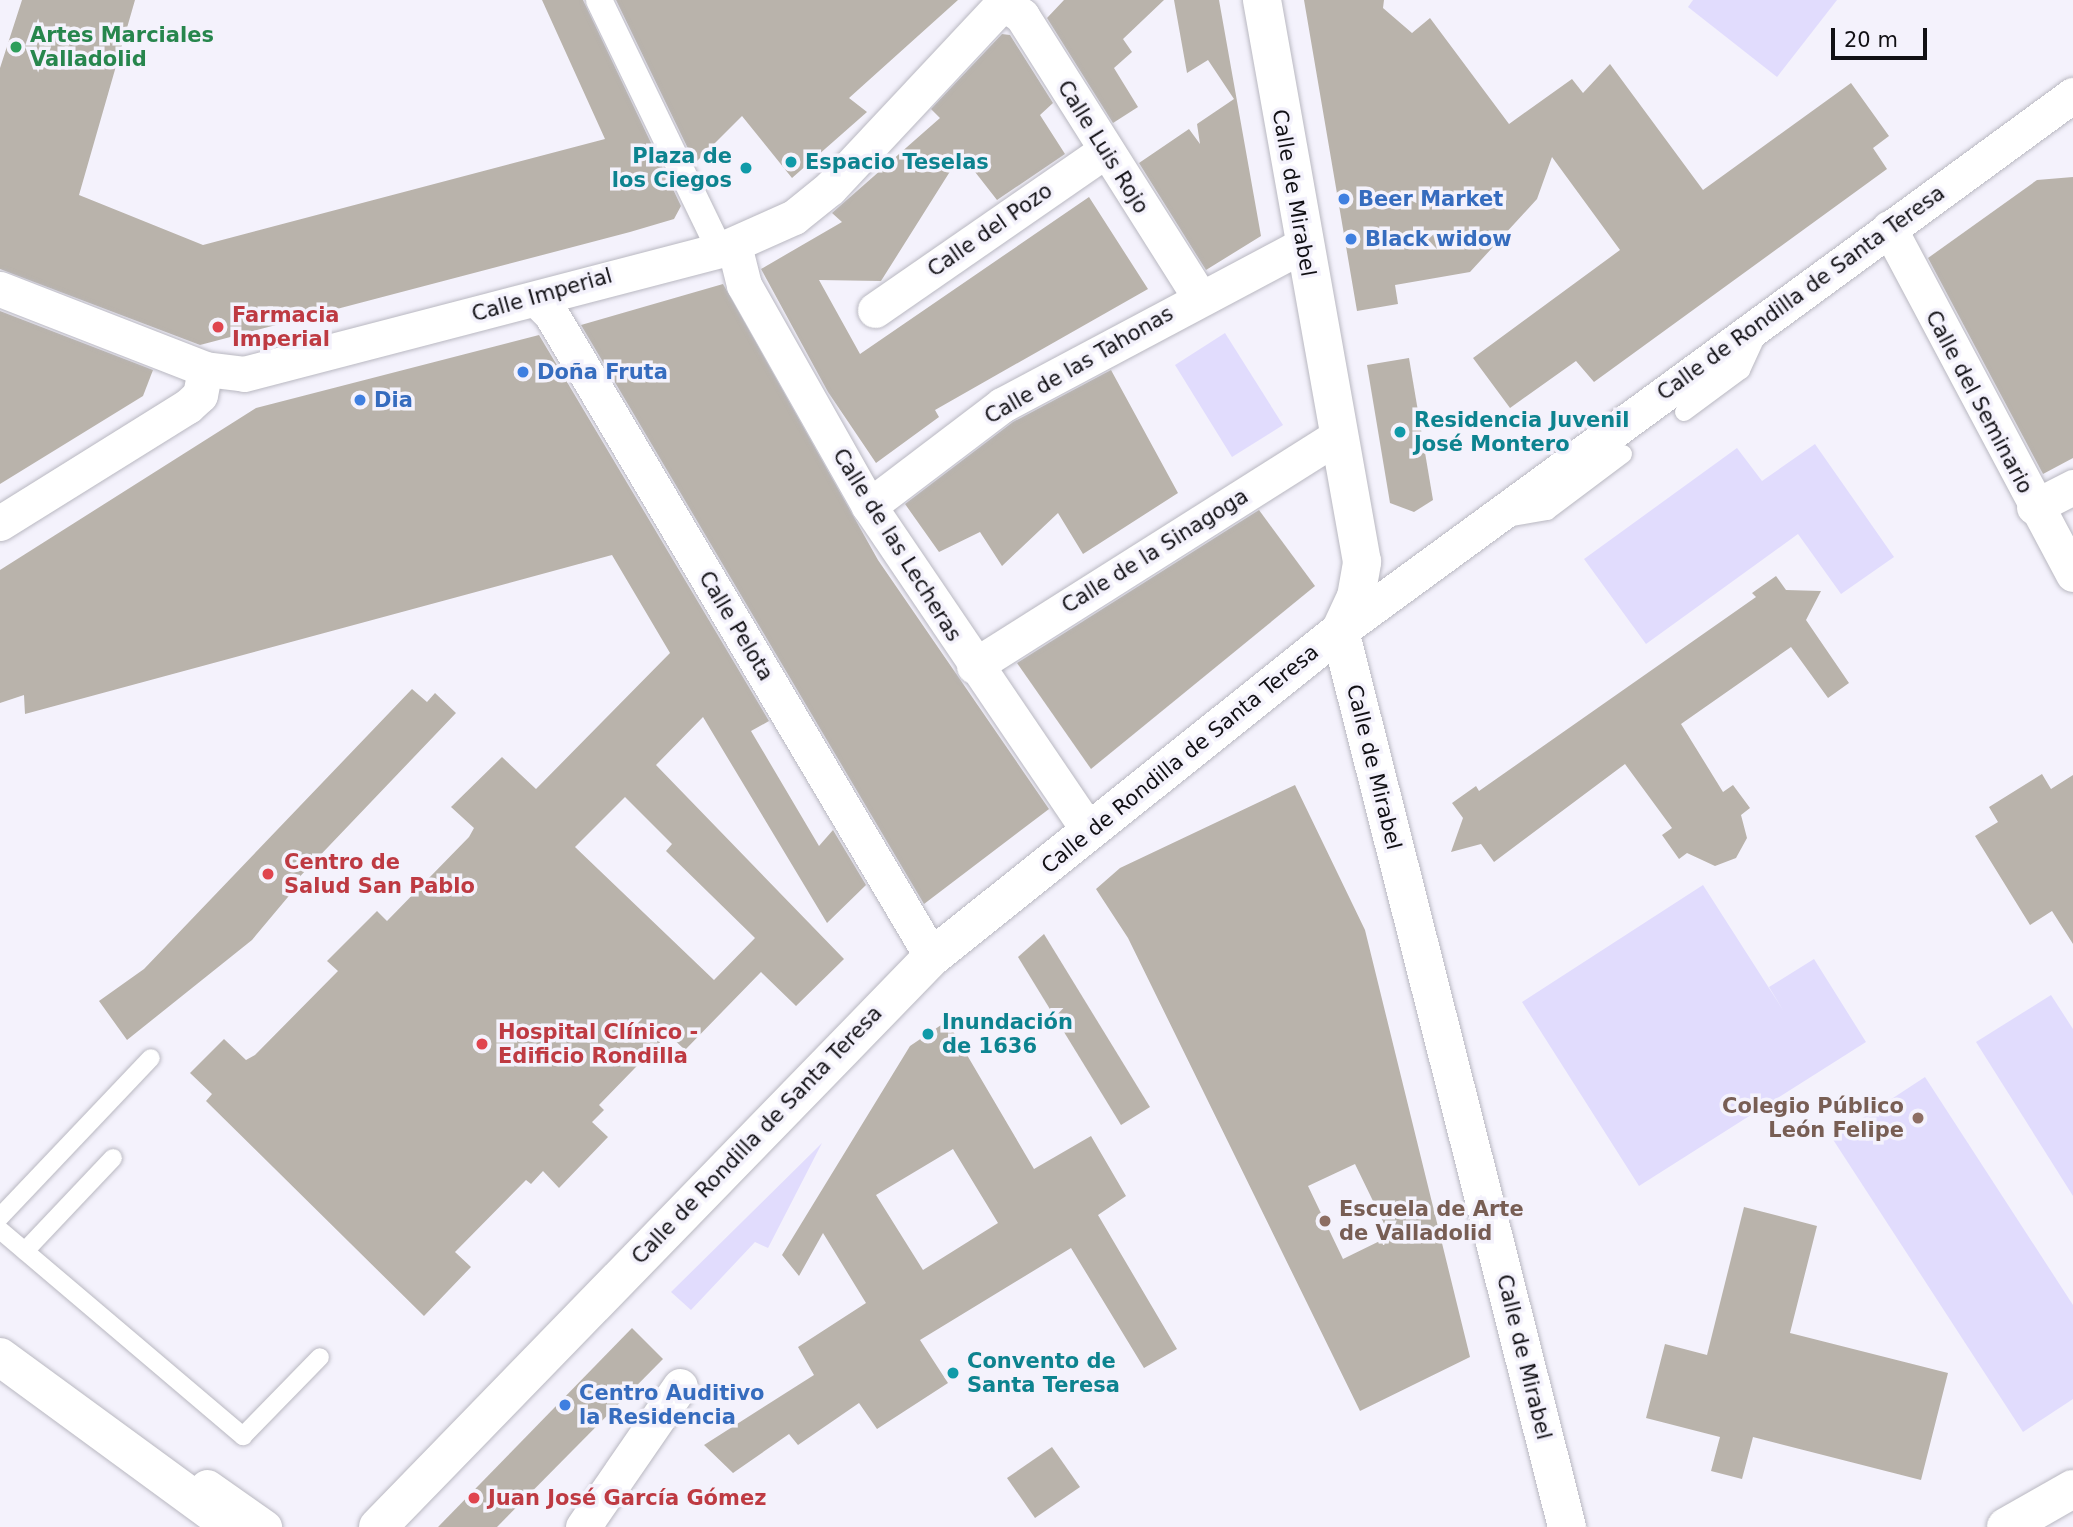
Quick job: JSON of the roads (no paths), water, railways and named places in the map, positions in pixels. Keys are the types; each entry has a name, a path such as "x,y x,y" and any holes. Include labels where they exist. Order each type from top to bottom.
{"main road":[{"name":"Calle de Mirabel","path":"1262,0 1336,437 1362,562 1356,597 1340,632 1567,1527"},
{"name":"Calle de Rondilla de Santa Teresa","path":"377,1527 932,957 1340,632"},
{"path":"0,1357 232,1527"},
{"path":"2006,1527 2073,1489"}],"street":[{"path":"599,0 727,248"},
{"name":"Calle Imperial","path":"0,289 205,369 244,374 727,248 794,217 830,188 999,3"},
{"name":"Calle Luis Rojo","path":"999,3 1022,16 1199,296"},
{"name":"Calle de Rondilla de Santa Teresa","path":"1340,632 2073,95"},
{"name":"Calle del Pozo","path":"875,310 1105,151"},
{"name":"Calle del Seminario","path":"1889,228 2034,507 2073,574"},
{"name":"Calle de las Tahonas","path":"869,506 1002,405 1199,296 1303,245"},
{"name":"Calle de las Lecheras","path":"727,248 744,285 869,506 974,666 1089,831"},
{"name":"Calle Pelota","path":"536,299 551,314 932,957"},
{"path":"0,523 188,405 200,395 205,369"},
{"name":"Calle de la Sinagoga","path":"974,666 1336,437"},
{"path":"2034,507 2073,487"},
{"path":"0,1339 264,1527"},
{"path":"583,1527 680,1386"}],"lane":[{"path":"1684,412 1741,370 1765,319"},
{"path":"1490,522 1547,512 1623,454"},
{"path":"0,1217 151,1058"},
{"path":"25,1251 113,1158"},
{"path":"0,1230 243,1436 320,1357"}],"place":[{"name":"Artes Marciales Valladolid","path":"16,47"},
{"name":"Espacio Teselas","path":"791,162"},
{"name":"Plaza de los Ciegos","path":"746,168"},
{"name":"Beer Market","path":"1344,199"},
{"name":"Black widow","path":"1351,239"},
{"name":"Farmacia Imperial","path":"218,327"},
{"name":"Doña Fruta","path":"523,372"},
{"name":"Dia","path":"360,400"},
{"name":"Residencia Juvenil José Montero","path":"1400,432"},
{"name":"Centro de Salud San Pablo","path":"268,874"},
{"name":"Inundación de 1636","path":"928,1034"},
{"name":"Hospital Clínico - Edificio Rondilla","path":"482,1044"},
{"name":"Colegio Público León Felipe","path":"1918,1118"},
{"name":"Escuela de Arte de Valladolid","path":"1325,1221"},
{"name":"Convento de Santa Teresa","path":"953,1373"},
{"name":"Centro Auditivo la Residencia","path":"565,1405"},
{"name":"Juan José García Gómez","path":"474,1498"}]}
